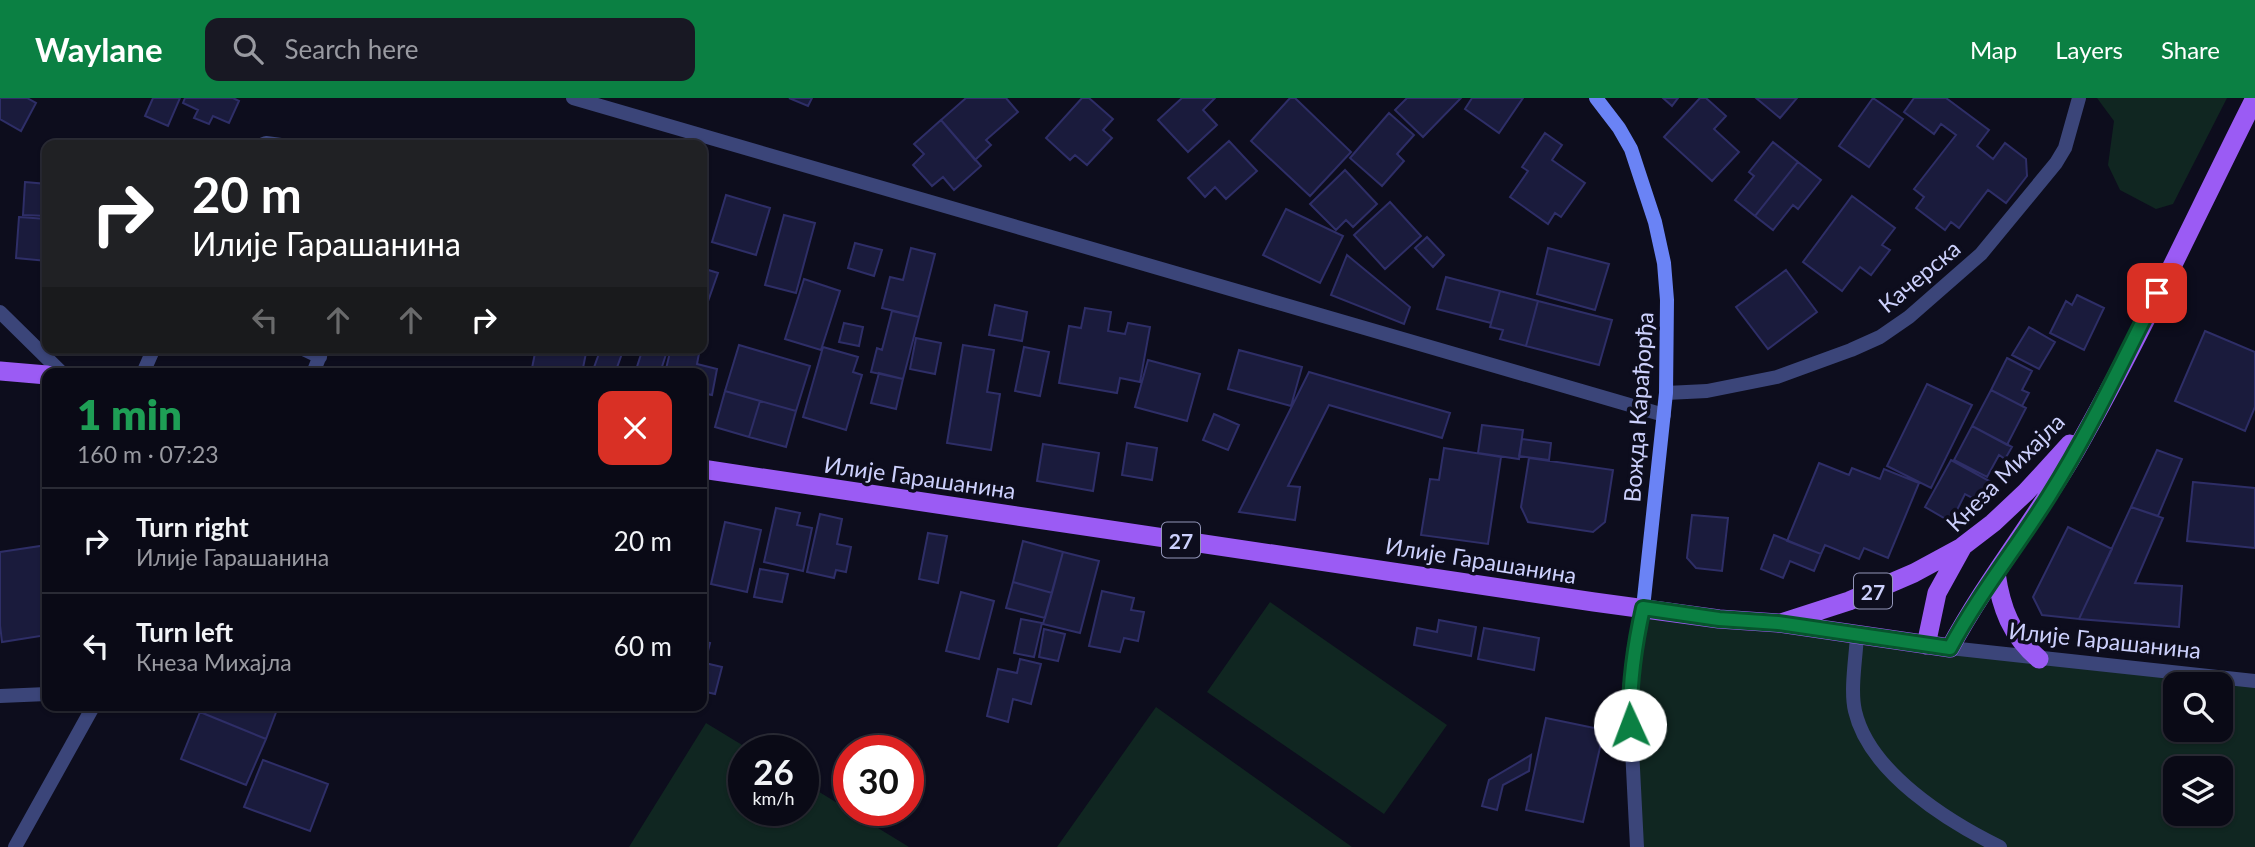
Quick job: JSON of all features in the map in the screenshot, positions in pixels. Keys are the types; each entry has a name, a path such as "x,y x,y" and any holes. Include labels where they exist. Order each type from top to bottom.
{"main road":[{"name":"Вожда Карађорђа","path":"1596,98 1631,149 1664,263 1667,300 1666,393 1643,608"},
{"name":"Кнеза Михајла","path":"1950,648 1968,614 2049,496 2095,415 2255,98"},
{"path":"0,371 42,375"},
{"name":"Кнеза Михајла","path":"1926,645 1937,593 1963,546 2026,492 2095,415"},
{"name":"Илије Гарашанина","path":"707,470 1719,619 1778,623 1950,648"},
{"name":"27","path":"1778,623 1849,601 1914,573 1963,546"},
{"path":"1996,573 2005,616 2024,645 2039,659"}],"street":[{"path":"573,98 1664,415"},
{"name":"Качерска","path":"1666,393 1707,391 1777,377 1880,337 1909,317 1981,254 2056,163 2065,148 2079,98"},
{"path":"0,312 42,353"},
{"path":"43,354 57,368"},
{"path":"1637,847 1629,690 1634,647 1643,608"},
{"path":"1857,635 1854,707 1859,727 1880,759 1906,786 1963,829 2000,847"},
{"name":"Илије Гарашанина","path":"1950,648 2255,681"},
{"path":"0,696 42,694"},
{"path":"15,847 91,711"}],"green space":[{"path":"2097,98 2227,98 2173,204 2156,209 2120,190 2108,165 2114,121"},
{"path":"1270,602 1447,725 1384,814 1207,692"},
{"path":"1643,608 2219,672 2163,672 2163,742 2233,742 2233,674 2255,676 2255,847 1639,847 1629,690"},
{"path":"1156,707 1352,847 1057,847"},
{"path":"706,723 728,736 728,826 819,826 819,792 833,800 833,826 875,826 909,847 629,847"}],"building":[{"path":"0,98 27,98 36,103 21,131 0,119"},
{"path":"153,98 180,98 168,126 145,116"},
{"path":"185,98 233,98 239,101 229,123 213,116 209,124 194,118 198,110 183,103"},
{"path":"789,98 812,98 808,106"},
{"path":"966,98 1006,98 1018,112 986,140 991,145 975,160 941,120"},
{"path":"1082,98 1089,98 1113,119 1103,130 1112,138 1087,165 1075,155 1070,160 1046,138"},
{"path":"1182,98 1215,98 1203,110 1217,125 1188,152 1158,120"},
{"path":"1290,98 1295,98 1351,152 1310,196 1251,141"},
{"path":"1407,98 1461,98 1423,137 1395,110"},
{"path":"1472,98 1523,98 1499,133 1465,109"},
{"path":"1663,98 1678,98 1672,106"},
{"path":"1700,98 1706,98 1726,116 1714,129 1739,152 1712,181 1664,137"},
{"path":"1756,98 1797,98 1780,118"},
{"path":"1873,98 1903,119 1869,167 1839,146"},
{"path":"1914,98 1946,98 1989,130 1977,146 1993,159 2005,143 2026,159 2027,176 2006,203 1988,190 1959,228 1951,222 1945,230 1916,208 1924,197 1914,189 1956,135 1941,124 1934,134 1904,112"},
{"path":"1389,113 1414,135 1397,154 1404,161 1382,186 1350,158"},
{"path":"941,120 981,166 954,190 943,177 932,186 913,165 924,154 914,144"},
{"path":"1545,133 1562,145 1552,160 1585,183 1561,217 1555,213 1548,224 1510,197 1528,171 1522,167"},
{"path":"1229,141 1257,171 1226,199 1215,187 1205,197 1188,178"},
{"path":"1773,142 1798,162 1755,216 1735,200 1754,176 1749,172"},
{"path":"1798,162 1821,180 1798,209 1793,205 1773,230 1755,216"},
{"path":"1345,170 1377,204 1353,227 1346,220 1336,230 1310,204"},
{"path":"25,182 42,184 42,216 23,215"},
{"path":"726,195 770,208 756,255 712,242"},
{"path":"1852,196 1895,228 1882,245 1890,250 1871,275 1860,267 1842,291 1803,262"},
{"path":"1390,202 1421,236 1385,269 1354,235"},
{"path":"1286,209 1343,236 1320,283 1263,255"},
{"path":"784,215 815,223 796,293 765,285"},
{"path":"19,217 42,219 42,261 16,258"},
{"path":"1427,237 1444,255 1433,267 1415,248"},
{"path":"855,243 882,250 874,276 848,268"},
{"path":"911,248 935,254 919,317 882,308 890,277 903,280"},
{"path":"1548,248 1609,264 1595,310 1537,294"},
{"path":"1347,255 1410,307 1404,324 1331,295"},
{"path":"707,270 718,273 707,304"},
{"path":"1786,270 1817,312 1768,349 1736,307"},
{"path":"1446,277 1500,291 1491,323 1437,309"},
{"path":"804,279 840,291 821,350 785,339"},
{"path":"1500,291 1538,301 1526,346 1500,339 1503,330 1490,327"},
{"path":"2077,295 2104,308 2084,350 2050,333 2066,301 2072,305"},
{"path":"1538,301 1612,320 1599,365 1526,346"},
{"path":"995,305 1027,312 1022,341 989,335"},
{"path":"1085,308 1111,312 1108,331 1125,334 1128,323 1150,327 1140,382 1120,378 1117,393 1059,383 1069,326 1081,328"},
{"path":"892,311 919,317 903,379 871,372 877,348 882,350"},
{"path":"844,323 863,327 859,346 839,342"},
{"path":"2029,327 2055,342 2039,369 2012,355"},
{"path":"2205,331 2255,352 2255,407 2245,431 2175,401"},
{"path":"916,338 941,343 935,374 910,369"},
{"path":"739,345 810,366 796,411 725,391"},
{"path":"963,345 994,350 987,392 1000,394 991,450 947,443"},
{"path":"823,347 858,357 853,372 862,375 846,430 803,417"},
{"path":"1024,347 1049,352 1040,396 1015,391"},
{"path":"1239,350 1302,367 1291,406 1228,389"},
{"path":"535,354 586,354 583,368 532,368"},
{"path":"599,354 622,354 617,368 594,368"},
{"path":"641,354 666,354 662,368 637,368"},
{"path":"670,354 699,354 697,364 717,369 712,395 707,394 707,368 666,368"},
{"path":"2007,358 2032,371 2022,390 2029,393 2022,406 1991,390"},
{"path":"1148,360 1200,374 1187,421 1135,407"},
{"path":"1309,372 1450,413 1442,438 1329,405 1288,486 1300,487 1295,520 1239,512"},
{"path":"879,373 903,379 896,409 871,403"},
{"path":"1927,384 1972,405 1931,488 1887,466"},
{"path":"1991,390 2026,408 2007,445 1972,426"},
{"path":"725,391 760,401 749,437 715,427"},
{"path":"760,401 796,411 786,447 749,437"},
{"path":"1214,414 1239,425 1228,450 1203,440"},
{"path":"1482,425 1523,430 1519,459 1478,453"},
{"path":"1972,426 2012,447 2005,459 1999,455 1987,477 1954,460"},
{"path":"1522,439 1551,443 1549,460 1519,456"},
{"path":"1127,443 1157,448 1152,480 1122,475"},
{"path":"1043,444 1099,453 1093,491 1037,481"},
{"path":"1444,448 1501,457 1488,544 1421,535 1430,479 1439,480"},
{"path":"2157,450 2182,459 2158,516 2131,507"},
{"path":"1529,458 1613,470 1605,522 1593,532 1528,522 1521,507"},
{"path":"1951,460 1991,482 1980,502 1965,494 1951,522 1925,507"},
{"path":"1819,463 1849,475 1852,468 1880,479 1884,469 1919,483 1888,558 1864,548 1859,559 1825,545 1821,554 1787,541"},
{"path":"2193,482 2255,488 2255,548 2187,541"},
{"path":"2131,507 2163,518 2135,583 2182,586 2179,627 2079,619"},
{"path":"776,508 800,513 797,525 812,528 803,571 764,562"},
{"path":"820,514 842,519 837,544 851,547 846,572 836,570 834,578 807,572"},
{"path":"1692,515 1728,518 1722,571 1696,568 1687,558"},
{"path":"725,522 761,530 747,592 711,584"},
{"path":"2068,527 2112,549 2079,619 2042,615 2033,597"},
{"path":"928,533 947,536 938,583 919,579"},
{"path":"1774,535 1821,554 1814,571 1790,561 1783,578 1761,569"},
{"path":"1023,541 1063,552 1052,593 1013,582"},
{"path":"42,546 42,636 2,642 0,552"},
{"path":"1063,552 1099,561 1080,633 1043,624"},
{"path":"760,569 788,574 782,602 754,597"},
{"path":"1013,582 1052,593 1045,618 1006,608"},
{"path":"1102,591 1134,598 1131,610 1144,612 1138,641 1124,638 1120,652 1089,646"},
{"path":"961,592 994,601 979,659 946,651"},
{"path":"1021,619 1042,623 1034,657 1014,653"},
{"path":"1439,620 1476,627 1471,656 1414,645 1417,628 1437,632"},
{"path":"1484,628 1539,638 1534,670 1478,659"},
{"path":"1044,629 1065,634 1058,661 1039,657"},
{"path":"1020,659 1041,664 1031,704 1013,699 1008,722 987,716 998,669 1017,673"},
{"path":"707,663 722,667 715,694 707,692"},
{"path":"198,711 276,711 266,739"},
{"path":"200,712 266,739 246,785 181,759"},
{"path":"1546,718 1604,730 1583,822 1526,810"},
{"path":"1531,755 1529,771 1503,785 1497,810 1482,806 1489,780"},
{"path":"263,760 328,784 310,831 244,807"}],"route":[{"path":"1630,725 1629,690 1634,647 1643,608 1719,619 1778,623 1950,648 1968,614 2049,496 2095,415 2157,293"}]}
